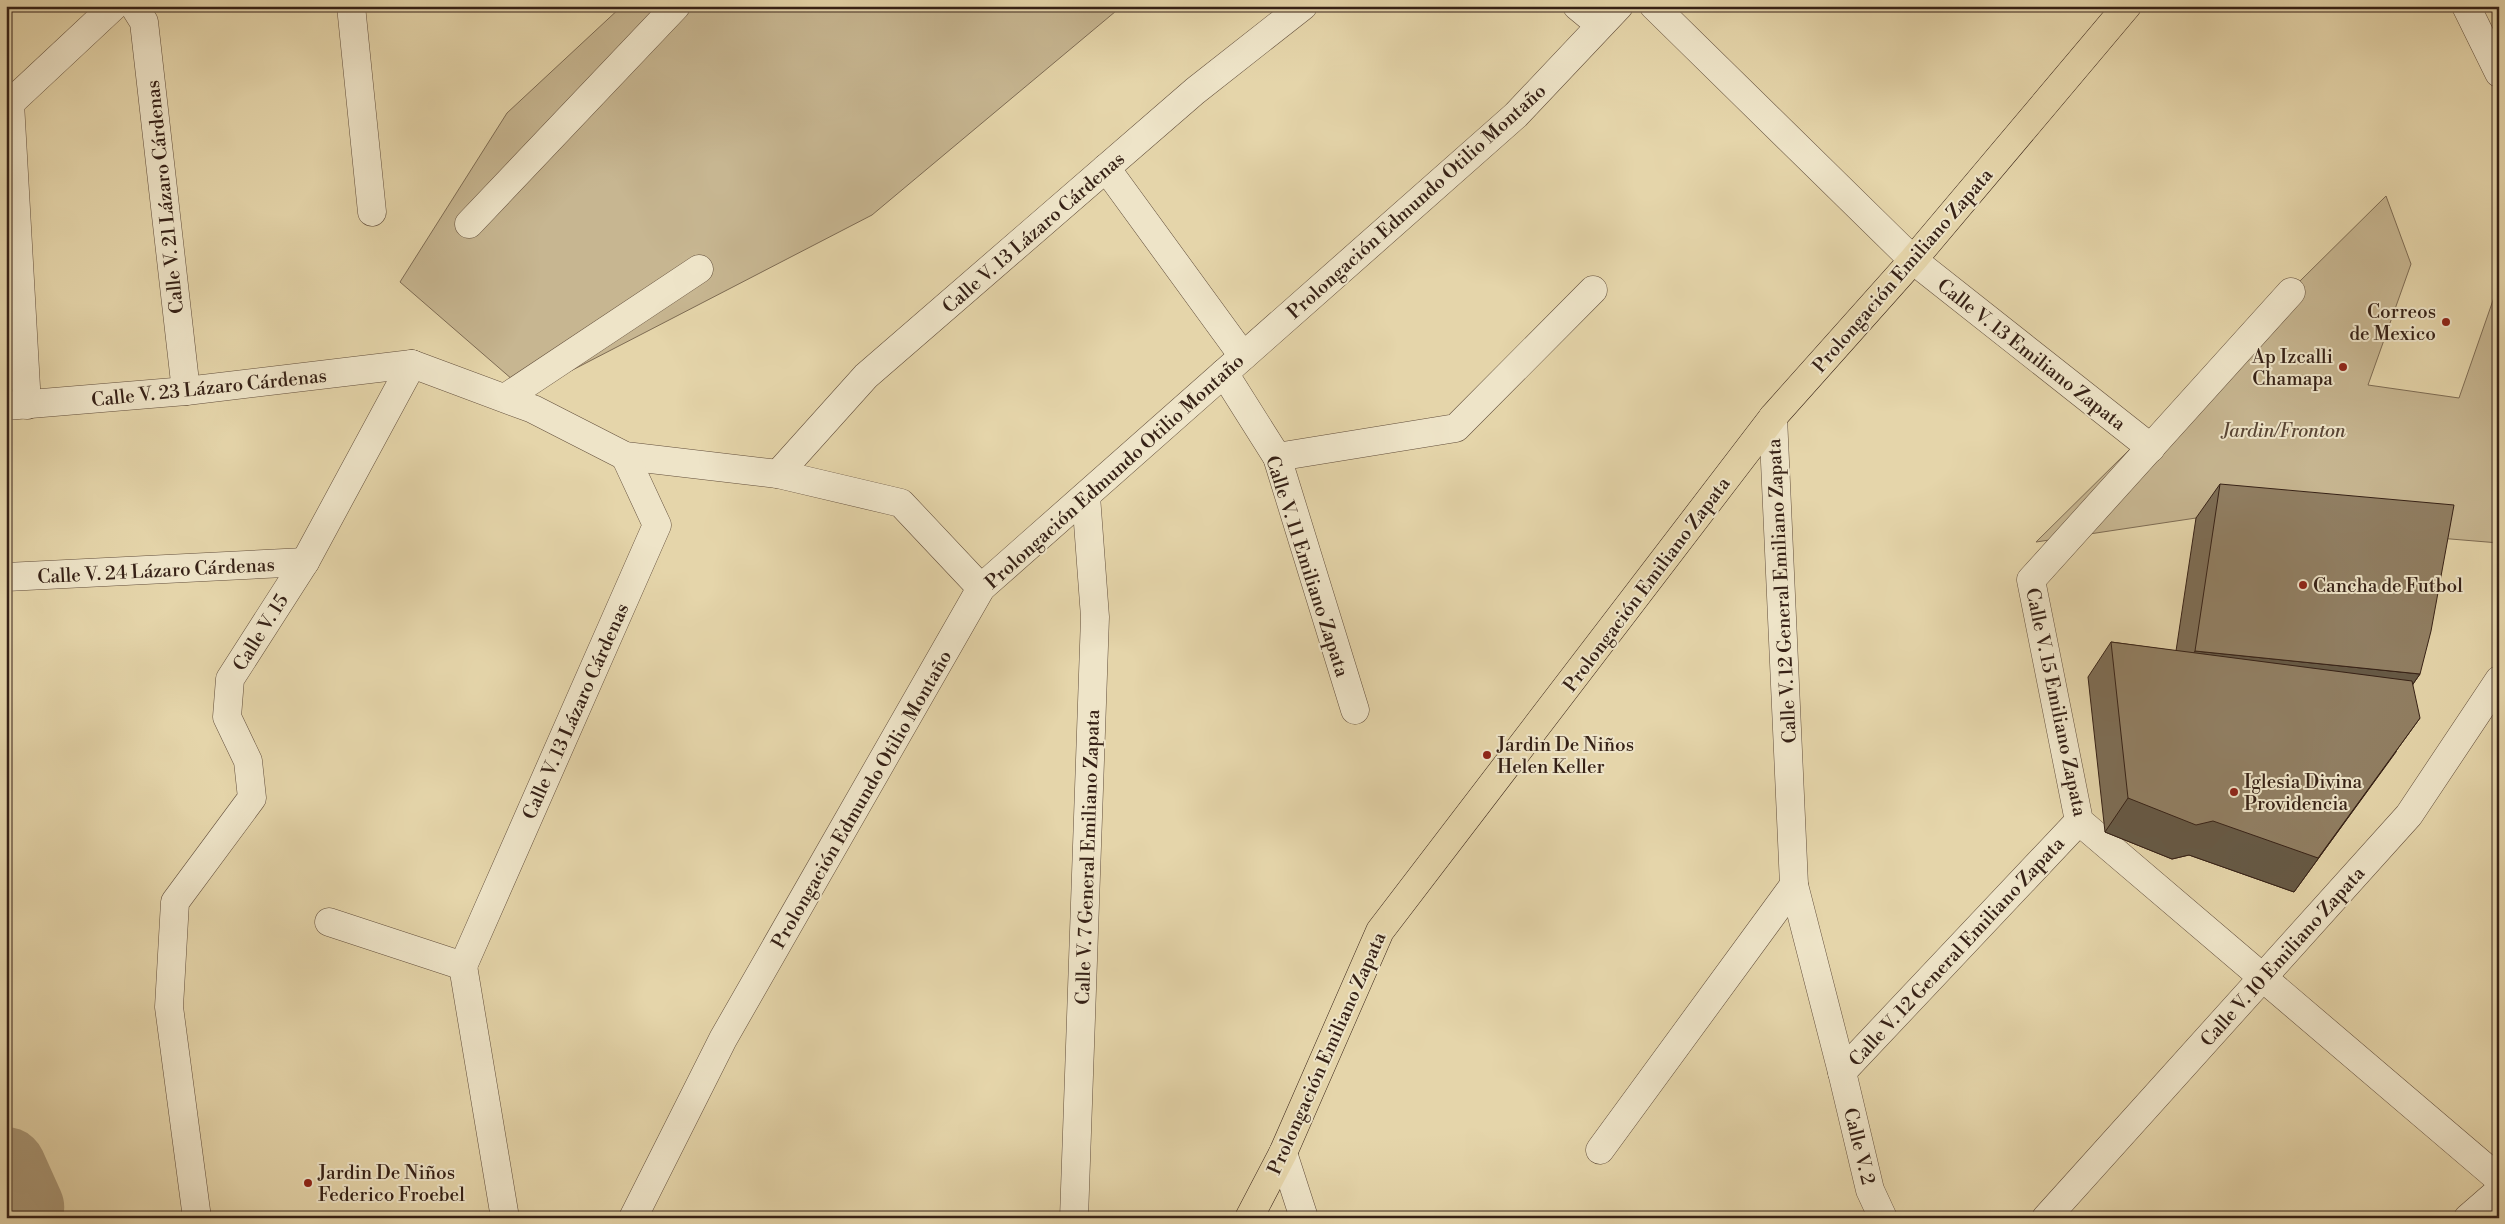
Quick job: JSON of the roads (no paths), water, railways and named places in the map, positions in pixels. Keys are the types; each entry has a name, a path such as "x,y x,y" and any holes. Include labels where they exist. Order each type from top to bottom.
{"main road":[{"name":"Prolongación Emiliano Zapata","path":"1249,1218 1283,1153 1380,931 1773,417 1913,260 2127,6"}],"street":[{"path":"17,406 8,105 114,6"},
{"name":"Calle V. 21 Lázaro Cárdenas","path":"134,6 144,22 186,391"},
{"path":"351,6 372,212"},
{"path":"469,224 676,6"},
{"name":"Calle V. 13 Lázaro Cárdenas","path":"778,474 866,376 1195,91 1303,6"},
{"path":"1577,6 1611,12"},
{"name":"Calle V. 13 Emiliano Zapata","path":"1654,6 1913,260 2150,448"},
{"path":"2466,6 2499,73"},
{"name":"Prolongación Edmundo Otilio Montaño","path":"633,1218 723,1039 981,588 1516,115 1611,12"},
{"name":"Calle V. 11 Emiliano Zapata","path":"1106,168 1234,365 1277,458 1355,710"},
{"path":"505,398 699,269"},
{"path":"1277,458 1456,428 1593,290"},
{"path":"2150,448 2291,292"},
{"path":"412,364 533,409 625,456 778,474 901,503 981,588"},
{"name":"Calle V. 23 Lázaro Cárdenas","path":"17,406 186,391 412,364"},
{"name":"Calle V. 15","path":"197,1218 169,1007 175,902 252,798 248,761 227,717 230,679 305,562 412,364"},
{"name":"Calle V. 12 General Emiliano Zapata","path":"1773,417 1794,886 1842,1072"},
{"name":"Calle V. 15 Emiliano Zapata","path":"2150,448 2032,580 2079,821 2499,1179"},
{"name":"Calle V. 13 Lázaro Cárdenas","path":"463,966 657,525 625,456"},
{"name":"Calle V. 7 General Emiliano Zapata","path":"1074,1218 1095,617 1086,496"},
{"name":"Calle V. 24 Lázaro Cárdenas","path":"6,578 305,562"},
{"name":"Calle V. 10 Emiliano Zapata","path":"2046,1218 2409,815 2499,680"},
{"name":"Calle V. 12 General Emiliano Zapata","path":"1842,1072 2079,821"},
{"path":"1600,1150 1794,886"},
{"path":"329,922 463,966 505,1218"},
{"name":"Calle V. 2","path":"1842,1072 1870,1190 1883,1218"},
{"path":"1283,1153 1304,1218"},
{"path":"2468,1218 2499,1191"}],"waterway":[{"path":"6,1167 24,1207 18,1218"}],"place":[{"name":"Correos de Mexico","path":"2446,322"},
{"name":"Ap Izcalli Chamapa","path":"2343,367"},
{"name":"Cancha de Futbol","path":"2303,585"},
{"name":"Jardin De Niños Helen Keller","path":"1487,755"},
{"name":"Iglesia Divina Providencia","path":"2234,792"},
{"name":"Jardin De Niños Federico Froebel","path":"308,1183"}],"park label":[{"name":"Jardin/Fronton","path":"2284,430"}]}
